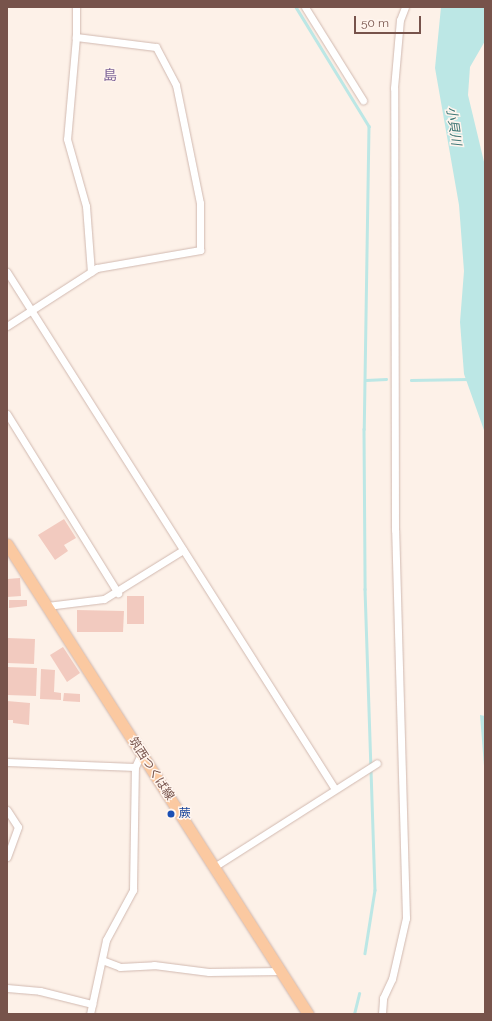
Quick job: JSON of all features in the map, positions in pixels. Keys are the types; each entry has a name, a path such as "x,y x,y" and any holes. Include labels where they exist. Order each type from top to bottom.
{"main road":[{"name":"筑西つくば線","path":"7,544 308,1014"}],"street":[{"path":"76,7 76,37 67,139 86,206 90,272"},
{"path":"305,7 363,100"},
{"path":"382,1014 383,998 392,980 406,918 395,530 394,94 400,20 405,7"},
{"path":"7,326 97,268 200,250 200,203 176,85 156,47 76,37"},
{"path":"7,272 335,789"},
{"path":"7,414 118,593"},
{"path":"46,606 90,602 118,593 182,550"},
{"path":"90,1014 106,940 133,890 135,766 141,754"},
{"path":"7,762 135,766"},
{"path":"214,867 376,764"},
{"path":"7,810 18,827 7,857"},
{"path":"102,960 120,967 154,965 209,972 281,971"},
{"path":"7,988 40,991 92,1004"}],"water":[{"name":"小貝川","path":"441,7 485,7 485,41 470,67 468,95 485,166 485,433 464,374 460,322 464,271 459,205 435,68"},
{"path":"480,715 485,716 485,779"}],"building":[{"path":"64,519 76,538 64,545 68,551 55,560 38,535"},
{"path":"20,578 21,596 7,597 7,579"},
{"path":"127,596 144,596 144,624 127,624"},
{"path":"9,600 27,600 27,606 9,608"},
{"path":"77,610 124,611 123,632 77,632"},
{"path":"7,638 35,639 34,664 7,663"},
{"path":"63,647 80,673 67,682 50,655"},
{"path":"7,667 37,668 36,696 7,695"},
{"path":"41,669 55,670 54,692 61,693 61,700 40,699"},
{"path":"64,693 80,694 80,702 63,701"},
{"path":"7,701 30,703 29,725 13,723 13,720 7,720"}],"waterway":[{"path":"296,7 369,126 364,429 365,589 375,890 365,953"},
{"path":"366,380 386,379"},
{"path":"411,380 468,379"},
{"path":"354,1014 359,994"}],"place":[{"name":"蕨","path":"171,814"}],"district":[{"name":"島","path":"110,75"}]}
